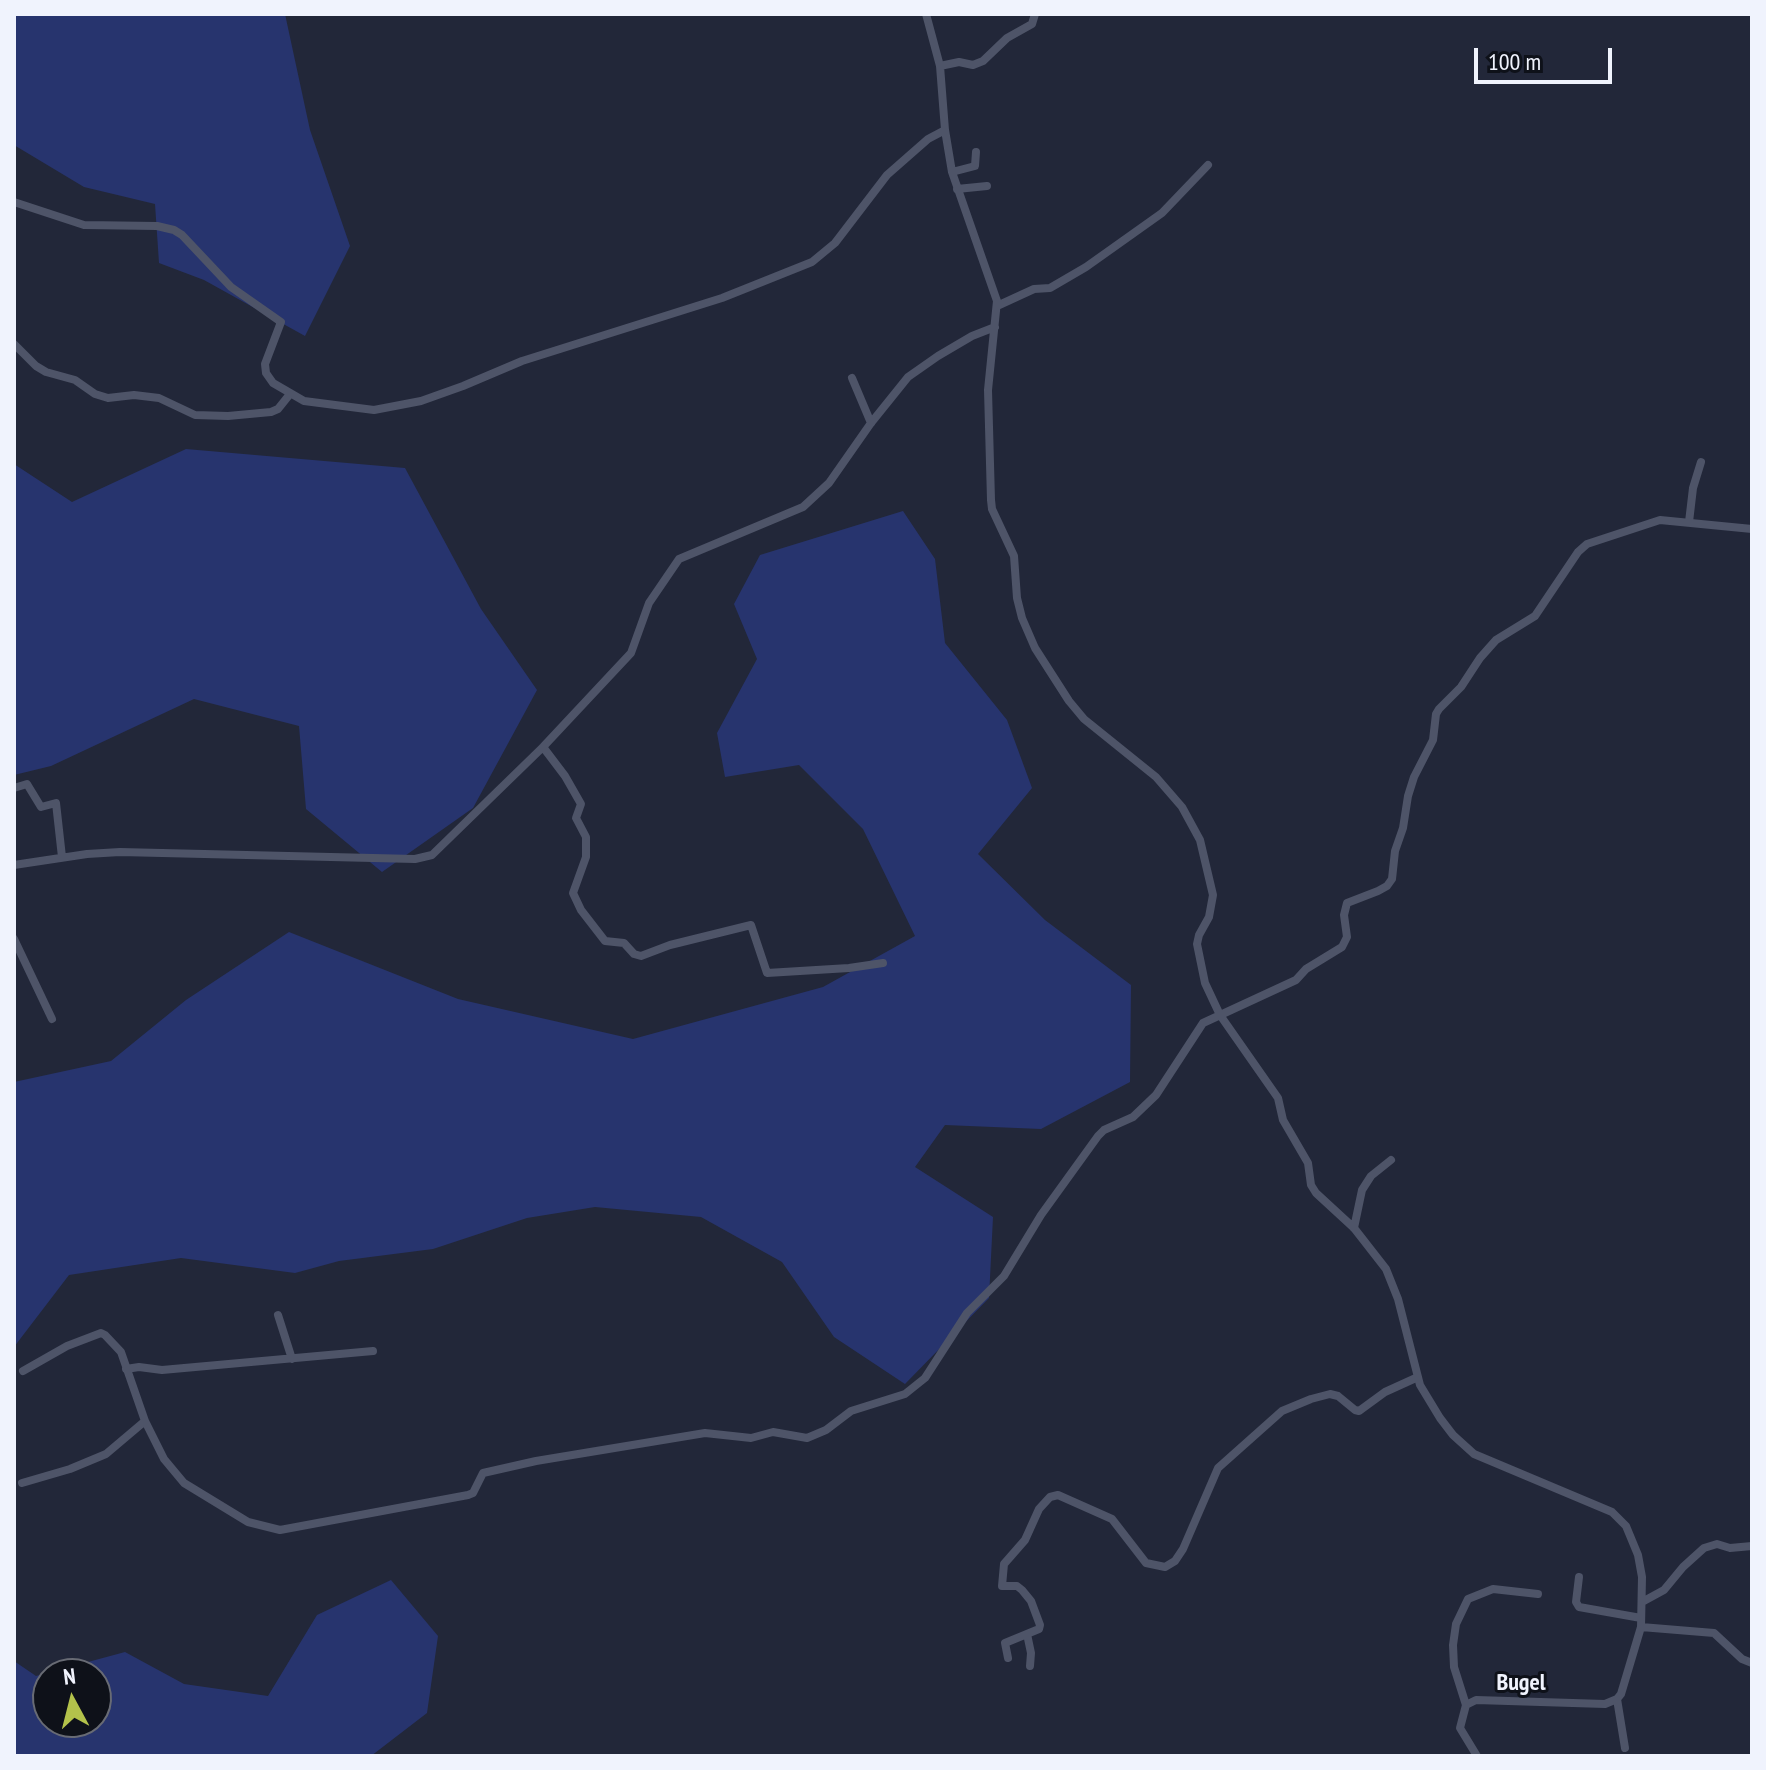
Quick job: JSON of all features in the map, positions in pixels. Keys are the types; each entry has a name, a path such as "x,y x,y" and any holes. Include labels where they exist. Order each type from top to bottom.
{"street":[{"path":"926,14 940,66 952,172 996,295 988,390 991,500 992,509 1014,556 1022,618 1049,674 1069,701 1110,741 1156,777 1182,807 1200,840 1213,895 1209,917 1197,944 1205,983 1220,1015 1278,1098 1283,1120 1308,1163 1311,1185 1316,1193 1354,1228 1386,1269 1398,1299 1418,1377 1427,1399 1453,1435 1474,1454 1603,1508 1620,1518 1633,1538 1638,1555 1642,1602 1641,1623 1626,1681 1617,1699 1625,1748"},
{"path":"940,66 959,62 973,65 983,61 1007,38 1032,24 1035,14"},
{"path":"14,202 84,225 157,226 174,230 231,287 281,322 265,367 269,378 304,401 361,409 408,405 544,353 722,298 812,262 835,243 887,175 928,139 945,130"},
{"path":"952,172 975,166 976,152"},
{"path":"997,306 1034,289 1050,288 1086,267 1162,213 1208,165"},
{"path":"957,189 987,186"},
{"path":"14,865 120,852 425,858 442,847 543,747 631,653 649,603 679,559 803,507 829,483 908,377 949,349 995,327"},
{"path":"14,344 36,366 75,380 95,394 108,398 134,395 159,398 195,415 271,412 278,409 290,394"},
{"path":"852,378 871,423"},
{"path":"1689,522 1693,488 1701,462"},
{"path":"23,1371 67,1346 101,1333 121,1352 145,1421 164,1459 190,1489 248,1522 280,1530 468,1495 473,1493 483,1473 536,1461 705,1433 744,1438 773,1432 802,1438 815,1436 851,1411 905,1394 925,1378 967,1313 1004,1276 1041,1215 1098,1136 1104,1130 1133,1117 1156,1095 1194,1032 1203,1023 1296,980 1306,969 1342,947 1347,937 1344,915 1347,903 1378,891 1392,879 1408,796 1433,740 1436,714 1461,687 1496,640 1535,616 1578,552 1587,544 1654,521 1752,529"},
{"path":"543,747 581,804 576,818 586,837 586,857 573,893 581,910 605,941 624,943 634,954 641,956 670,945 751,925 767,973 883,963"},
{"path":"14,788 27,784 41,807 56,803 62,857"},
{"path":"14,939 52,1019"},
{"path":"1354,1228 1362,1190 1371,1176 1391,1160"},
{"path":"278,1315 292,1359"},
{"path":"126,1369 162,1370 373,1351"},
{"path":"1008,1658 1004,1644 1039,1629 1039,1623 1031,1601 1022,1590 1017,1586 1002,1586 1004,1564 1025,1540 1039,1509 1050,1497 1058,1495 1112,1519 1146,1563 1165,1567 1175,1561 1183,1549 1218,1468 1282,1411 1330,1394 1359,1411 1385,1392 1418,1377"},
{"path":"22,1483 70,1469 106,1454 145,1421"},
{"path":"1642,1602 1664,1590 1690,1559 1709,1545 1728,1548 1752,1546"},
{"path":"1579,1577 1576,1602 1579,1607 1641,1623 1714,1633 1742,1659 1752,1663"},
{"path":"1477,1756 1460,1728 1466,1705 1454,1667 1456,1624 1468,1599 1493,1589 1538,1594"},
{"path":"1027,1634 1032,1657 1030,1666"},
{"path":"1466,1705 1484,1700 1605,1704 1617,1699"}],"shaded area":[{"path":"14,14 285,14 310,130 350,246 305,336 204,280 159,263 155,204 84,187 14,145"},
{"path":"186,449 405,468 481,609 537,690 473,808 382,872 306,809 299,726 194,699 51,766 14,775 14,464 72,502"},
{"path":"903,511 935,559 945,643 1007,720 1032,788 978,854 1045,920 1131,985 1130,1082 1041,1129 945,1125 915,1167 993,1217 989,1298 905,1384 834,1337 782,1262 701,1217 595,1207 527,1218 433,1249 339,1261 295,1273 181,1258 69,1275 14,1347 14,1082 111,1061 186,1000 289,932 458,999 633,1039 823,987 915,936 863,829 799,765 725,777 717,733 757,659 734,604 760,555"},
{"path":"391,1580 438,1636 427,1713 371,1756 14,1756 14,1661 32,1673 32,1738 112,1738 112,1658 103,1658 125,1652 184,1684 268,1696 317,1615"}],"district":[{"name":"Bugel","path":"1521,1683"}]}
